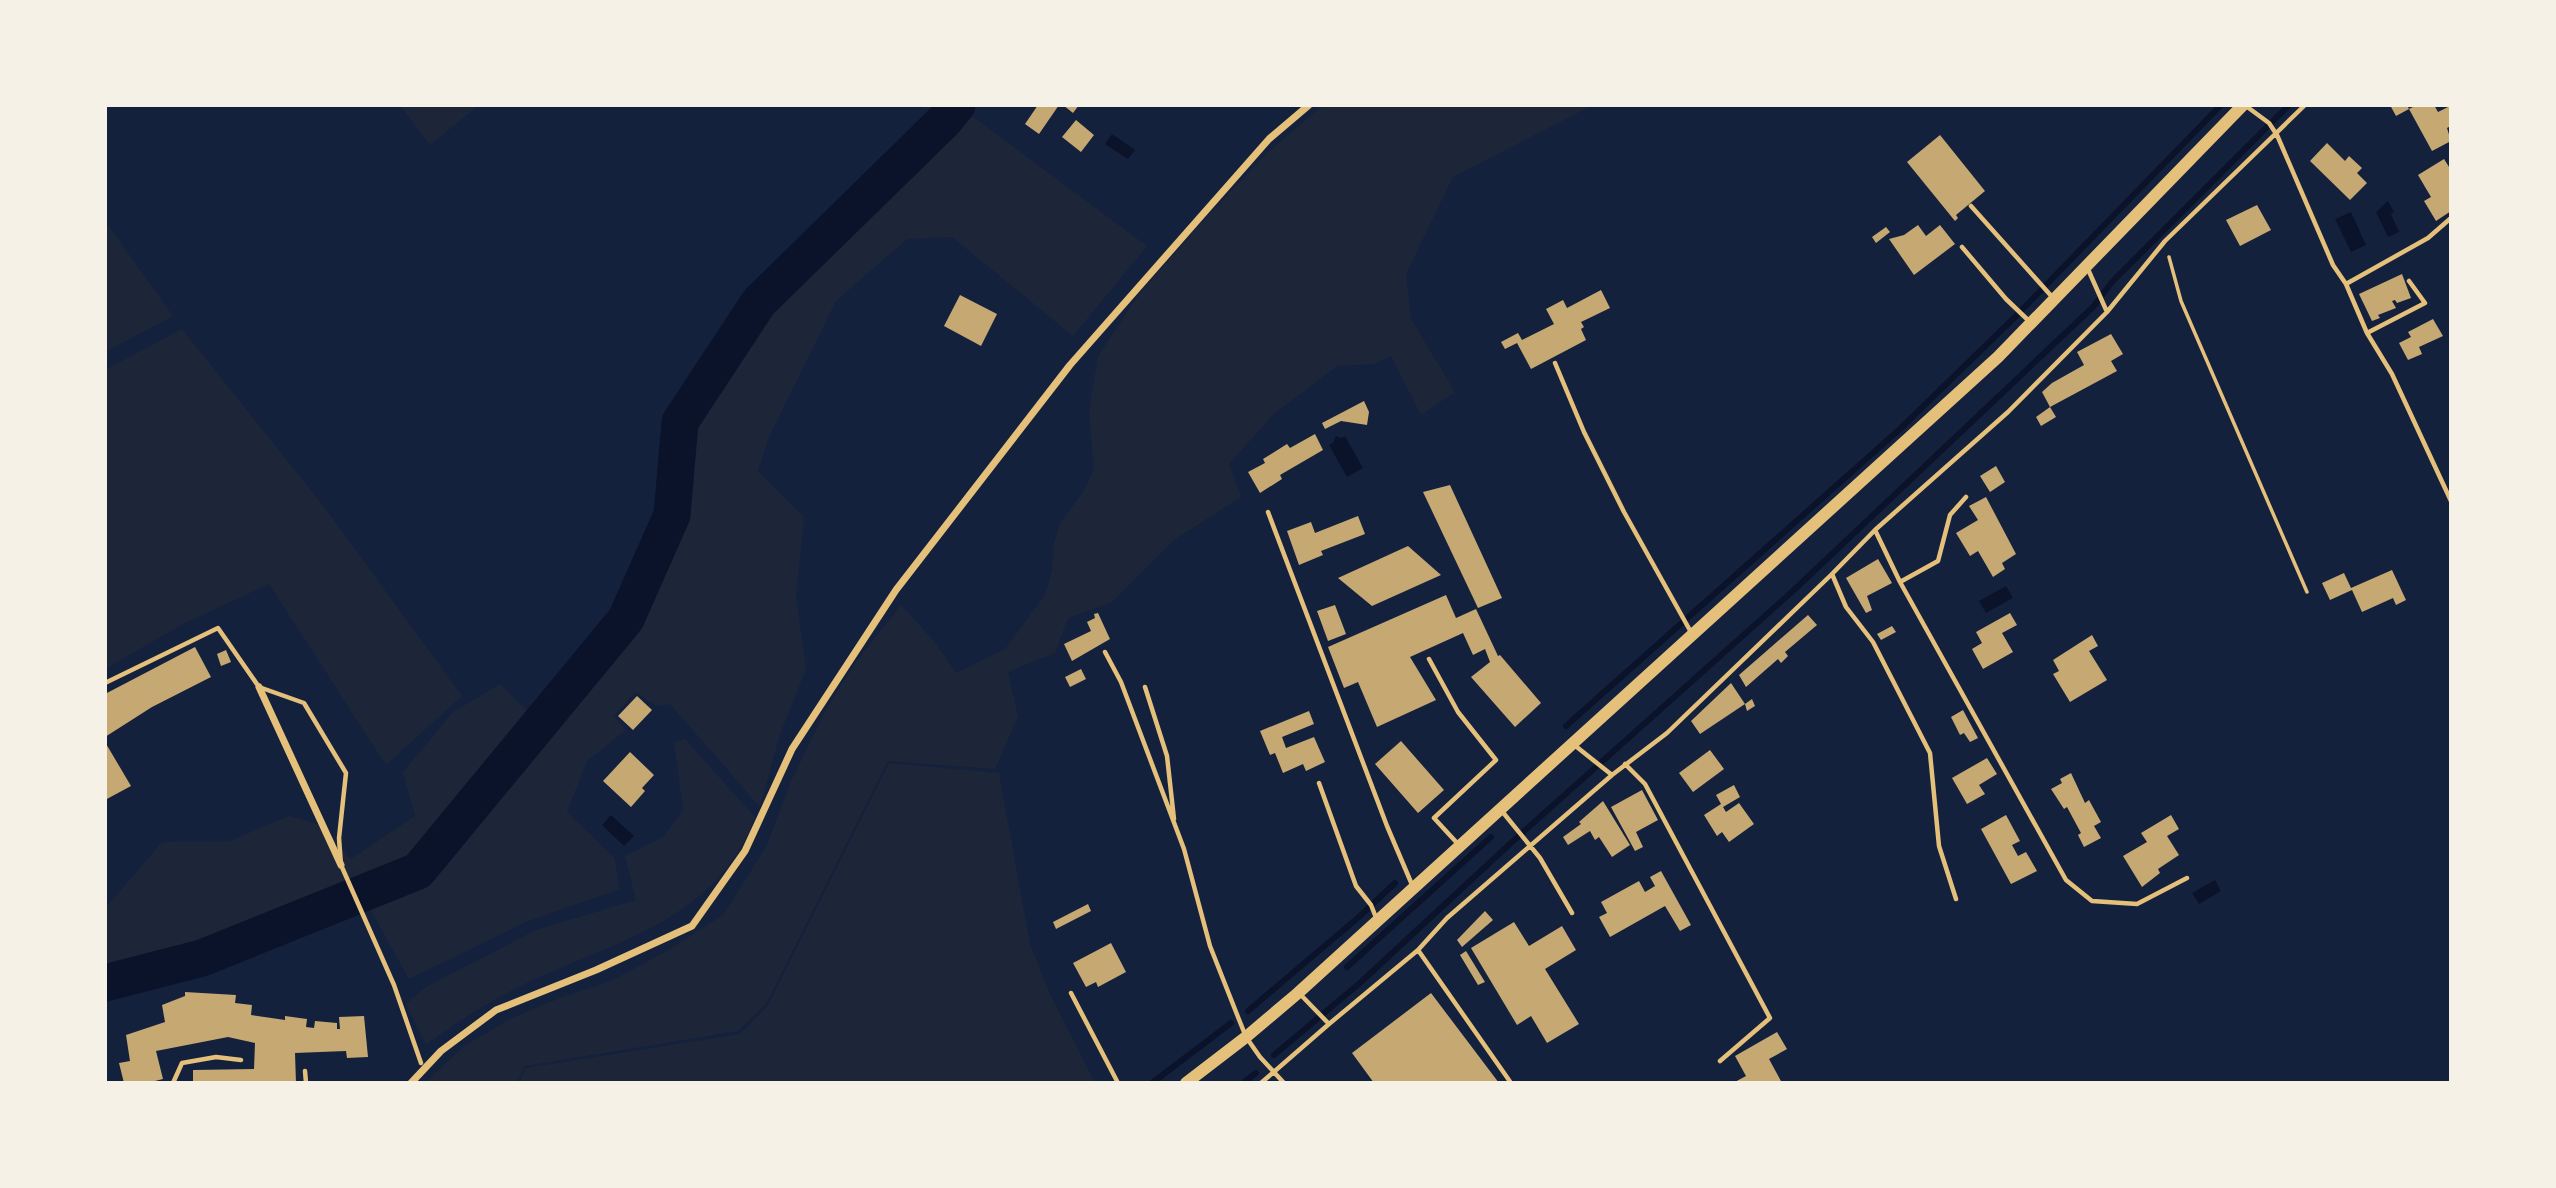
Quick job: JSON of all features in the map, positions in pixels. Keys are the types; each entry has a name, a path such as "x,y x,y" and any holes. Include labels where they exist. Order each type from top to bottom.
{"main road":[{"path":"1186,1083 1298,993 1998,357 2244,105"}],"street":[{"path":"411,1083 441,1051 496,1010 596,970 692,926 745,851 792,749 895,590 1070,365 1269,139 1310,105"},
{"path":"259,687 341,865"}],"lane":[{"path":"2244,105 2269,123 2277,135 2333,265 2346,284 2367,333 2392,374 2451,500"},
{"path":"1261,1083 1418,950 1447,918 1529,844 1625,764 1667,733 1875,530 2008,412 2106,312 2165,241 2305,105"},
{"path":"1971,206 2054,300"},
{"path":"2346,284 2428,238 2451,218"},
{"path":"1962,247 2006,299 2031,323"},
{"path":"2087,266 2106,312"},
{"path":"2367,333 2425,303 2409,281"},
{"path":"1555,363 1584,432 1624,512 1693,635"},
{"path":"1900,582 1938,561 1950,515 1966,497"},
{"path":"1268,512 1387,826 1414,888"},
{"path":"1875,530 1900,582 2066,880 2092,901 2137,904 2187,878"},
{"path":"1832,574 1846,607 1873,642 1930,753 1936,828 1956,899"},
{"path":"105,683 218,628 259,687 304,703 346,773 339,838 341,865 394,985 421,1063"},
{"path":"1105,652 1121,682 1184,849 1210,946 1246,1037 1259,1057 1284,1083"},
{"path":"1429,659 1458,712 1496,760 1434,818 1460,846"},
{"path":"1145,687 1167,756 1174,823"},
{"path":"1573,744 1612,775"},
{"path":"1625,764 1645,785 1770,1018 1720,1060"},
{"path":"1319,783 1356,886 1371,905 1378,921"},
{"path":"1500,810 1540,858 1572,912"},
{"path":"1418,950 1511,1083"},
{"path":"1071,993 1118,1083"},
{"path":"1298,993 1329,1024"},
{"path":"173,1083 181,1063 216,1057 241,1060"},
{"path":"305,1071 306,1083"}],"path":[{"path":"2165,241 2181,301 2308,592"}],"shaded area":[{"path":"400,105 479,105 430,145"},
{"path":"1323,105 1593,105 1453,177 1406,274 1411,319 1455,392 1421,415 1391,356 1374,364 1337,366 1275,413 1229,464 1241,497 1174,540 1112,602 1068,618 1055,653 1008,672 1018,717 995,769 888,761 766,1004 738,1031 525,1066 517,1083 425,1083 464,1046 514,1017 611,981 669,950 724,914 767,845 791,781 829,704 858,659 901,605 934,641 956,673 1005,649 1045,595 1060,523 1083,492 1094,469 1089,410 1098,356 1139,294 1213,210 1266,154"},
{"path":"957,112 976,119 1147,246 1073,336 952,237 907,239 836,301 768,439 758,471 804,517 796,597 806,669 780,734 760,807 670,704 656,706 636,692 614,716 626,730 587,761 567,812 614,857 620,889 528,921 409,979 366,902 219,961 105,987 105,904 109,904 162,842 230,841 289,816 324,826 351,859 415,816 403,772 453,712 500,684 547,730 635,626 682,518 689,428 769,310 950,123"},
{"path":"1112,134 1135,150 1128,159 1105,144"},
{"path":"2388,201 2399,232 2388,237 2376,212"},
{"path":"2351,212 2366,245 2351,252 2335,219"},
{"path":"105,221 173,316 105,352"},
{"path":"182,329 325,508 462,696 386,765 269,584 183,624 105,669 105,370"},
{"path":"1336,436 1345,436 1363,468 1347,477 1329,445"},
{"path":"2006,586 2013,598 1986,613 1979,601"},
{"path":"685,739 755,817 736,854 712,884 683,909 650,928 507,993 426,1044 406,1004 426,987 536,930 636,900 625,856 663,837 683,810 674,742"},
{"path":"889,763 999,773 1030,944 1051,996 1095,1083 519,1083 526,1068 740,1034 768,1005"},
{"path":"611,815 634,836 624,846 602,825"},
{"path":"2215,880 2221,891 2199,904 2192,893"}],"building":[{"path":"1038,105 1059,105 1039,134 1025,124"},
{"path":"1063,105 1079,105 1073,113"},
{"path":"2390,105 2407,105 2409,109 2396,116"},
{"path":"2417,105 2434,105 2438,112 2450,106 2451,126 2447,128 2451,141 2432,151 2409,109"},
{"path":"1076,120 1094,135 1081,152 1062,137"},
{"path":"1940,135 1985,191 1956,215 1958,218 1955,221 1907,162"},
{"path":"2327,143 2345,161 2349,156 2362,168 2357,173 2367,183 2350,200 2310,161"},
{"path":"2444,159 2451,170 2451,211 2436,221 2424,201 2431,197 2418,175"},
{"path":"2257,205 2271,230 2240,246 2226,220"},
{"path":"1918,225 1926,236 1940,225 1955,244 1914,275 1889,239 1904,235"},
{"path":"1886,227 1890,232 1876,243 1872,237"},
{"path":"2402,274 2411,298 2397,303 2392,301 2396,308 2378,315 2380,318 2372,321 2359,294"},
{"path":"1601,290 1610,308 1581,322 1586,340 1531,369 1517,343 1505,349 1501,342 1518,333 1522,340 1554,324 1546,309 1563,300 1567,308"},
{"path":"960,295 997,314 981,346 944,326"},
{"path":"2433,319 2443,336 2419,347 2422,354 2408,360 2399,343 2411,337 2408,332"},
{"path":"2111,334 2123,354 2111,361 2117,371 2050,407 2042,392 2052,383 2084,365 2077,352"},
{"path":"1364,401 1369,412 1367,425 1341,421 1325,429 1322,423"},
{"path":"2050,407 2056,417 2041,426 2036,417"},
{"path":"1315,434 1323,450 1280,475 1282,479 1260,493 1248,472 1265,463 1263,459 1287,444 1290,448"},
{"path":"1996,466 2005,482 1990,492 1980,476"},
{"path":"1450,485 1502,598 1478,608 1423,492"},
{"path":"1986,497 2016,554 2002,563 2005,569 1993,577 1978,551 1970,556 1956,533 1978,520 1969,506"},
{"path":"1358,516 1365,534 1321,551 1323,555 1299,565 1287,531 1311,522 1315,533"},
{"path":"1408,546 1441,575 1372,606 1338,578"},
{"path":"1878,559 1892,583 1867,596 1872,610 1866,613 1846,578"},
{"path":"2392,570 2406,600 2396,605 2393,598 2362,612 2352,590 2330,600 2322,583 2344,573 2351,588"},
{"path":"1446,595 1456,618 1476,609 1498,656 1500,655 1541,703 1515,727 1471,677 1490,662 1485,649 1473,655 1463,633 1410,657 1436,700 1377,727 1358,682 1344,688 1328,647"},
{"path":"1335,605 1346,634 1328,641 1317,611"},
{"path":"1098,613 1110,639 1072,661 1064,644 1091,631 1087,622"},
{"path":"2010,613 2017,625 2002,633 2013,652 1983,669 1972,649 1982,643 1976,632"},
{"path":"1808,615 1817,625 1785,652 1788,656 1781,663 1778,659 1746,687 1739,675"},
{"path":"1892,626 1896,632 1881,640 1877,634"},
{"path":"2092,635 2098,646 2089,651 2107,680 2070,702 2053,674 2059,671 2053,660"},
{"path":"195,647 211,677 152,707 105,737 105,694"},
{"path":"226,650 231,662 221,666 217,654"},
{"path":"1081,669 1086,679 1070,687 1065,677"},
{"path":"1731,683 1745,704 1700,734 1691,721"},
{"path":"637,696 652,710 633,730 618,716"},
{"path":"1752,699 1755,706 1747,711 1745,704"},
{"path":"1963,710 1978,738 1970,742 1964,733 1960,735 1951,717"},
{"path":"1309,711 1314,724 1282,737 1286,748 1314,737 1325,762 1306,771 1303,764 1283,773 1275,753 1270,755 1260,731"},
{"path":"1401,741 1444,790 1418,813 1375,764"},
{"path":"105,742 131,786 105,800"},
{"path":"1710,750 1724,769 1693,792 1679,773"},
{"path":"630,752 654,775 642,788 645,791 631,807 603,781"},
{"path":"1987,758 1997,774 1979,785 1985,794 1967,804 1952,778"},
{"path":"2071,773 2085,803 2089,800 2101,822 2094,826 2101,838 2084,847 2078,835 2081,833 2067,807 2064,809 2051,789 2062,783 2060,779"},
{"path":"1734,785 1740,797 1723,807 1726,812 1739,803 1754,824 1729,842 1722,832 1717,836 1704,815 1721,804 1716,795"},
{"path":"1642,790 1658,820 1636,832 1643,847 1635,851 1611,807"},
{"path":"1603,801 1630,845 1612,857 1599,837 1595,840 1590,831 1568,845 1563,837 1581,824 1579,822"},
{"path":"2006,815 2020,841 2012,845 2018,856 2026,852 2037,871 2011,884 1981,829"},
{"path":"2171,815 2179,829 2167,836 2179,855 2158,869 2160,873 2142,887 2123,856 2147,842 2141,833"},
{"path":"1661,871 1691,925 1680,931 1665,906 1610,937 1599,917 1607,913 1601,902 1639,881 1645,892 1655,886 1650,877"},
{"path":"1088,904 1091,911 1056,929 1053,922"},
{"path":"1485,911 1493,920 1462,947 1457,940"},
{"path":"1514,922 1529,946 1562,926 1576,950 1545,969 1579,1024 1547,1043 1531,1016 1517,1025 1471,948"},
{"path":"1111,943 1126,972 1098,987 1096,982 1086,987 1073,963"},
{"path":"1466,951 1485,982 1478,985 1460,955"},
{"path":"185,992 236,995 235,1003 252,1005 251,1015 285,1020 285,1016 307,1019 306,1027 314,1028 315,1021 337,1023 337,1029 340,1029 339,1017 364,1016 368,1057 347,1058 346,1051 295,1053 296,1083 193,1083 193,1070 254,1069 255,1043 228,1037 156,1051 163,1079 147,1083 124,1083 119,1063 130,1061 126,1035 165,1022 162,1005 185,996"},
{"path":"1431,993 1499,1083 1374,1083 1352,1053"},
{"path":"1777,1032 1787,1049 1769,1059 1782,1083 1733,1083 1746,1076 1735,1056"}],"waterway":[{"path":"105,983 202,958 418,871 626,619 672,515 680,422 759,302 945,120 957,105"},
{"path":"1566,726 1901,428 2015,317 2221,105"},
{"path":"1274,1055 1361,982 1512,842 1794,590 2093,307 2112,282 2289,105"},
{"path":"1347,967 1491,837"},
{"path":"1248,1011 1395,883"},
{"path":"1152,1083 1231,1023"},
{"path":"1243,1083 1256,1073"}]}
